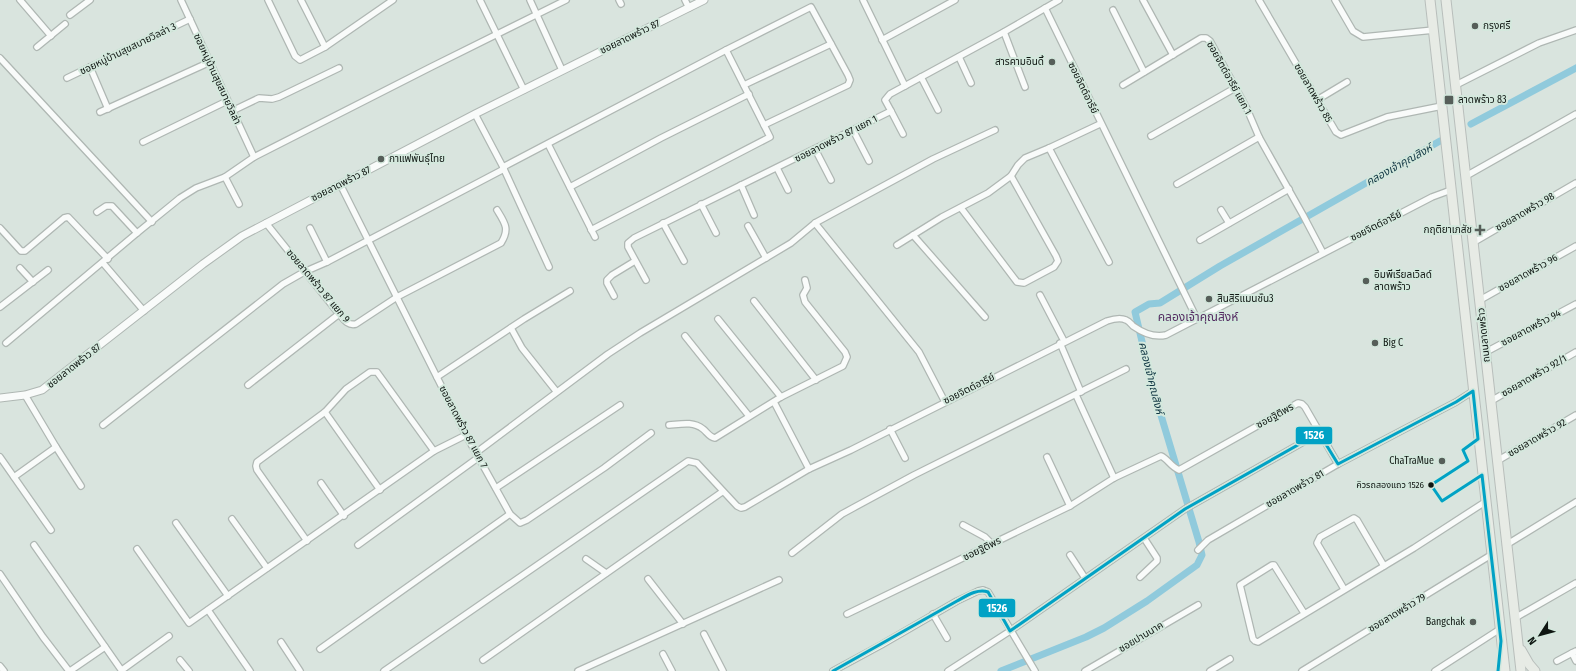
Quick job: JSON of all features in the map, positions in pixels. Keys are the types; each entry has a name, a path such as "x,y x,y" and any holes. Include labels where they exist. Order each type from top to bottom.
{"main road":[{"name":"ถนนลาดพร้าว","path":"1430,0 1505,671"},
{"name":"ถนนลาดพร้าว","path":"1446,0 1521,671"},
{"path":"1498,671 1501,641"},
{"path":"1518,643 1525,657 1535,671"}],"street":[{"path":"20,0 51,36"},
{"path":"70,15 90,0"},
{"name":"ซอยหมู่บ้านสุขสบายวิลล่า","path":"181,0 254,157"},
{"path":"268,0 298,59 303,60 325,48 393,0"},
{"path":"301,0 325,48"},
{"path":"480,0 524,90"},
{"path":"530,0 562,70"},
{"path":"6,343 192,190 225,177 254,157 566,0"},
{"path":"685,0 689,8"},
{"name":"ซอยลาดพร้าว 87","path":"0,398 25,396 51,384 242,236 475,114 704,0"},
{"path":"863,0 905,86"},
{"path":"882,40 955,0"},
{"path":"903,134 886,100 887,98 905,86 1059,0"},
{"path":"1143,0 1173,55"},
{"name":"ซอยลาดพร้าว 85","path":"1259,0 1336,132 1341,135 1387,116 1442,106"},
{"path":"1335,0 1353,31 1363,37 1434,30"},
{"path":"103,426 277,289 304,272 327,262 726,50 811,7 850,80 848,85 764,125"},
{"name":"ซอยจิตต์อารีย์","path":"1045,8 1100,124 1197,319"},
{"path":"1113,10 1144,72"},
{"name":"ซอยหมู่บ้านสุขสบายวิลล่า 3","path":"67,78 190,19"},
{"path":"37,47 65,24"},
{"path":"1456,85 1539,43 1576,30"},
{"path":"1004,32 1025,87"},
{"name":"ซอยจิตต์อารีย์ แยก 1","path":"1123,86 1201,38 1206,38 1210,41 1247,109 1259,137 1323,253"},
{"path":"744,85 831,44"},
{"path":"591,230 770,137 726,50"},
{"path":"959,57 971,82"},
{"path":"0,58 152,222"},
{"path":"100,112 210,62"},
{"path":"90,67 108,109"},
{"path":"232,111 259,98 279,97 339,68"},
{"path":"921,77 938,110"},
{"path":"1317,100 1347,82"},
{"path":"1151,136 1235,88"},
{"path":"570,187 661,138 748,94"},
{"path":"143,142 227,101"},
{"name":"ซอยลาดพร้าว 87 แยก 1","path":"646,280 628,247 630,241 701,204 891,111"},
{"path":"475,114 503,168 549,267"},
{"path":"1466,176 1576,114"},
{"path":"897,245 942,217 988,193 1011,176 1018,164 1025,158 1100,124"},
{"path":"853,130 869,161"},
{"path":"358,545 478,455 556,391 640,333 791,243 816,223 933,159 995,130"},
{"path":"1177,184 1259,137"},
{"path":"548,144 595,237"},
{"path":"1049,148 1109,262"},
{"path":"815,149 831,180"},
{"path":"777,168 788,190"},
{"path":"961,208 1018,282 1024,283 1054,267 1058,262 1056,256 1011,176"},
{"path":"225,177 239,204"},
{"name":"ซอยลาดพร้าว 98","path":"1474,242 1576,183"},
{"name":"ซอยลาดพร้าว 87 แยก 7","path":"340,184 466,435 510,514"},
{"path":"741,185 754,215"},
{"path":"1200,240 1289,189"},
{"name":"ซอยจิตต์อารีย์","path":"722,492 737,506 741,508 745,507 809,469 1062,342 1107,321 1121,318 1152,336 1166,335 1432,197 1451,190"},
{"path":"701,204 716,233"},
{"path":"96,212 106,206 112,206 137,234"},
{"name":"ซอยลาดพร้าว 87 แยก 9","path":"266,223 304,272 339,314 348,324 351,325 356,324 397,297 501,243 506,231 505,223 497,210"},
{"path":"1221,210 1229,223"},
{"path":"0,228 21,251 25,252 64,218 68,217 108,258"},
{"path":"663,223 684,261"},
{"path":"816,223 919,352 945,402"},
{"path":"748,226 766,258"},
{"path":"310,228 327,262"},
{"path":"913,236 985,317"},
{"name":"ซอยลาดพร้าว 96","path":"1480,300 1576,246"},
{"path":"614,296 607,283 607,280 612,275 635,261"},
{"path":"103,263 144,311"},
{"path":"20,268 33,282"},
{"path":"0,307 48,270"},
{"path":"669,425 691,423 701,427 711,437 715,438 781,397 843,366 847,357 845,352 805,302 803,295 807,288 805,280"},
{"path":"437,377 510,328 570,291"},
{"path":"1040,295 1062,342 1081,392"},
{"path":"754,301 816,380"},
{"name":"ซอยลาดพร้าว 94","path":"1486,352 1576,304"},
{"path":"248,385 339,314"},
{"path":"718,319 781,397"},
{"path":"510,328 522,348 556,391"},
{"path":"685,336 749,416"},
{"name":"ซอยลาดพร้าว 92/1","path":"1491,401 1576,352"},
{"path":"792,553 848,511 914,475 1126,369"},
{"path":"307,541 257,470 257,462 325,412 346,389 370,372 377,372 434,451"},
{"name":"ซอยลาดพร้าว 81","path":"1198,550 1208,540 1338,464 1456,402 1473,391"},
{"path":"1076,395 1114,478"},
{"path":"25,396 81,486"},
{"path":"774,402 809,469"},
{"name":"ซอยฐิติพร","path":"847,614 1070,506 1114,478 1161,456 1164,457 1173,467 1179,470 1298,403 1305,407 1338,464"},
{"path":"496,488 620,405"},
{"path":"325,412 380,490"},
{"name":"ซอยลาดพร้าว 92","path":"1497,461 1576,415"},
{"path":"890,429 905,458"},
{"path":"320,649 510,514 518,522 523,523 604,468 651,433"},
{"path":"948,671 1010,631 1188,508 1319,433"},
{"path":"137,549 188,623 344,516 434,451 466,435"},
{"path":"14,477 56,447"},
{"path":"0,457 51,530"},
{"path":"1047,457 1070,506"},
{"path":"384,671 688,462 697,463 722,492 483,660"},
{"path":"321,483 344,516"},
{"path":"1304,613 1274,565 1243,583 1240,587 1253,639 1255,642 1258,642 1384,566 1485,502"},
{"path":"1506,545 1576,502"},
{"path":"1344,589 1317,543 1320,537 1354,518 1357,520 1384,566"},
{"path":"232,519 267,568"},
{"path":"176,522 228,596"},
{"path":"963,525 985,537 992,544"},
{"path":"1140,577 1157,561 1157,558 1144,538"},
{"path":"34,545 122,671 169,636"},
{"path":"1070,555 1085,578"},
{"name":"ซอยลาดพร้าว 79","path":"1302,671 1491,555"},
{"path":"586,559 606,573"},
{"path":"0,574 43,637 70,671 105,647"},
{"path":"648,579 683,624"},
{"path":"578,671 780,580"},
{"path":"1515,618 1576,583"},
{"path":"832,671 843,669 957,601 978,591 986,590 1035,671"},
{"name":"ซอยปานนาค","path":"1085,671 1161,625 1198,605"},
{"path":"208,610 250,671"},
{"path":"933,614 947,638"},
{"path":"1435,671 1500,629"},
{"path":"704,634 723,671"},
{"path":"280,642 300,671"},
{"path":"1557,661 1574,652 1576,661"},
{"path":"663,654 672,671"},
{"path":"1210,671 1230,659"},
{"path":"180,660 189,671"},
{"path":"0,666 4,671"}],"waterway":[{"name":"คลองเจ้าคุณสิงห์","path":"1471,124 1576,68"},
{"name":"คลองเจ้าคุณสิงห์","path":"1001,671 1086,637 1104,628 1147,601 1197,565 1202,555 1154,392 1135,312 1149,304 1160,303 1220,266 1440,141"}],"transit line":[{"name":"1526","path":"833,671 964,597 980,591 988,592 1010,631 1185,509 1319,433 1338,464 1456,402 1473,391 1478,439 1463,450 1468,461 1431,485 1442,501 1482,475 1501,641 1498,671"}],"place":[{"name":"กรุงศรี","path":"1475,26"},
{"name":"สารคามอินดี้","path":"1052,62"},
{"name":"ลาดพร้าว 83","path":"1449,100"},
{"name":"กาแฟพันธ์ุไทย","path":"381,159"},
{"name":"กฤติยาเภสัช","path":"1480,230"},
{"name":"อิมพีเรียลเวิลด์ ลาดพร้าว","path":"1366,281"},
{"name":"สินสิริแมนชั่น3","path":"1209,299"},
{"name":"Big C","path":"1375,343"},
{"name":"ChaTraMue","path":"1442,461"},
{"name":"คิวรถสองแถว 1526","path":"1431,485"},
{"name":"Bangchak","path":"1473,622"}],"district":[{"name":"คลองเจ้าคุณสิงห์","path":"1198,317"}]}
